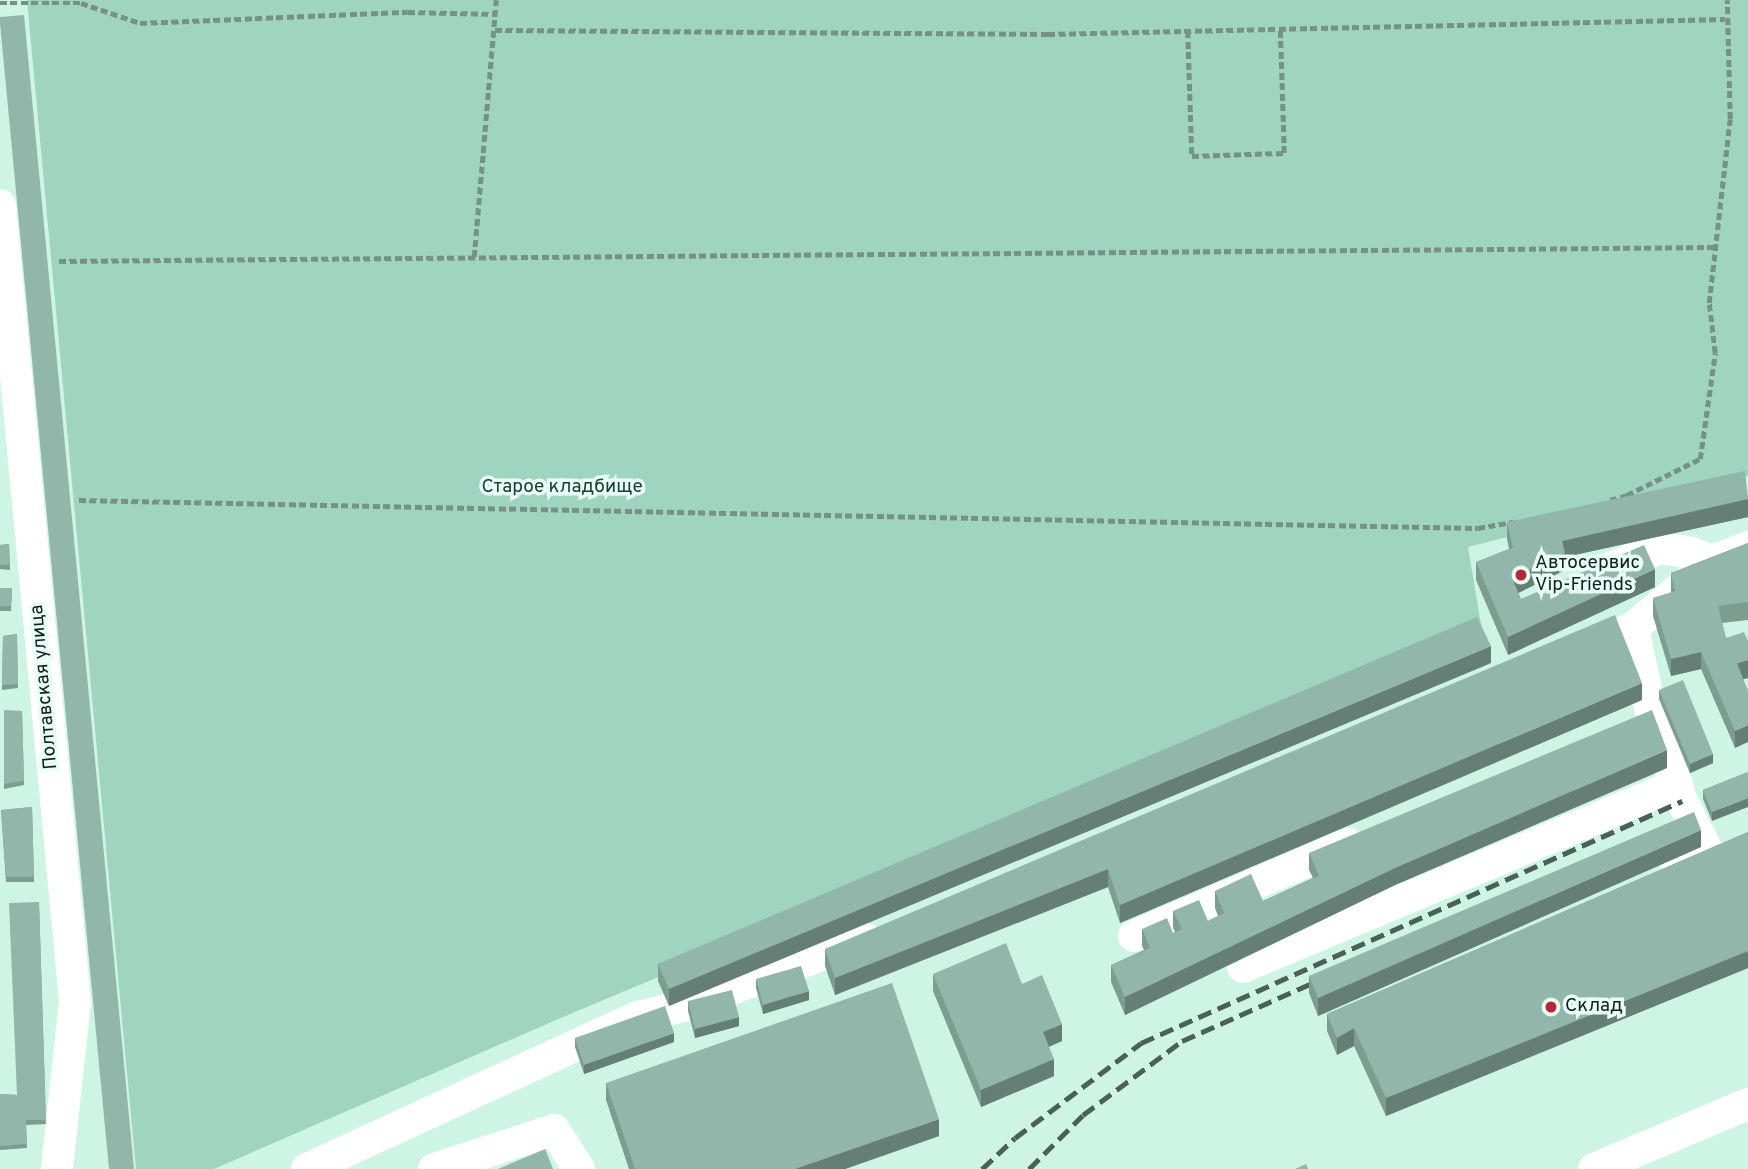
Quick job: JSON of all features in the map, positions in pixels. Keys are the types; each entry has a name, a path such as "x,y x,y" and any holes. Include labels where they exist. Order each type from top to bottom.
{"street":[{"name":"Полтавская улица","path":"0,205 75,1002 57,1169"},
{"path":"1555,660 1633,628 1712,561 1748,547"},
{"path":"1579,580 1661,548 1692,553 1712,561"},
{"path":"1633,628 1639,719 1677,786 1710,856 1646,883"},
{"path":"1243,967 1677,786"},
{"path":"1134,936 1374,833"},
{"path":"307,1169 638,1017 691,1004 896,927"},
{"path":"1594,1169 1748,1104"},
{"path":"434,1169 554,1130 579,1169"}],"path":[{"path":"474,257 496,0"},
{"path":"1601,503 1627,495 1700,459 1715,354 1709,303 1718,247 1730,119 1725,19 1727,0"},
{"path":"0,4 81,3 140,23 408,12 496,14"},
{"path":"495,30 1048,34 1725,19"},
{"path":"1188,31 1192,156 1284,153 1280,29"},
{"path":"59,261 1718,247"},
{"path":"79,500 1478,528 1526,520"}],"green space":[{"name":"Старое кладбище","path":"27,0 1748,0 1748,476 1468,547 1482,630 556,1020 214,1169 136,1169"}],"building":[{"path":"24,15 134,1169 109,1169 0,23 0,17"},
{"path":"1745,471 1748,499 1562,541 1565,553 1512,578 1521,599 1644,545 1655,569 1508,637 1476,562 1513,548 1507,522"},
{"path":"1748,543 1748,602 1718,606 1726,638 1744,632 1748,641 1748,660 1737,663 1748,691 1748,725 1735,731 1701,652 1671,659 1653,598 1675,591 1671,573"},
{"path":"9,544 10,565 0,565 0,545"},
{"path":"0,588 12,588 11,606 0,606"},
{"path":"1615,615 1642,683 1120,905 1108,869 835,978 825,949"},
{"path":"1477,617 1491,646 669,989 658,964"},
{"path":"17,634 18,684 2,685 3,636"},
{"path":"1683,680 1713,754 1690,764 1659,690"},
{"path":"4,710 22,711 24,781 4,784"},
{"path":"1652,710 1667,750 1395,868 1125,997 1111,965 1150,948 1142,929 1167,918 1173,933 1182,929 1173,911 1199,900 1208,921 1224,913 1215,891 1251,874 1263,901 1319,876 1309,853"},
{"path":"1748,772 1748,798 1712,812 1703,790"},
{"path":"32,807 34,877 6,877 1,810"},
{"path":"1694,812 1701,830 1318,998 1309,976"},
{"path":"1748,832 1748,951 1386,1098 1354,1028 1337,1038 1327,1014"},
{"path":"39,902 46,1120 26,1120 27,1144 0,1146 0,1094 17,1095 9,903"},
{"path":"1006,943 1022,984 1042,975 1062,1024 1043,1032 1054,1059 981,1090 933,974"},
{"path":"801,966 809,991 763,1005 756,979"},
{"path":"892,983 939,1119 795,1169 635,1169 606,1083"},
{"path":"732,990 739,1017 695,1029 688,1001"},
{"path":"665,1006 674,1033 584,1065 575,1038"},
{"path":"545,1149 553,1169 498,1169"},
{"path":"1306,1164 1308,1169 1295,1169"}],"railway":[{"path":"982,1169 1015,1138 1141,1043 1682,801"},
{"path":"1029,1169 1083,1115 1182,1041 1326,977"}],"place":[{"name":"Автосервис Vip-Friends","path":"1521,575"},
{"name":"Склад","path":"1551,1007"}]}
